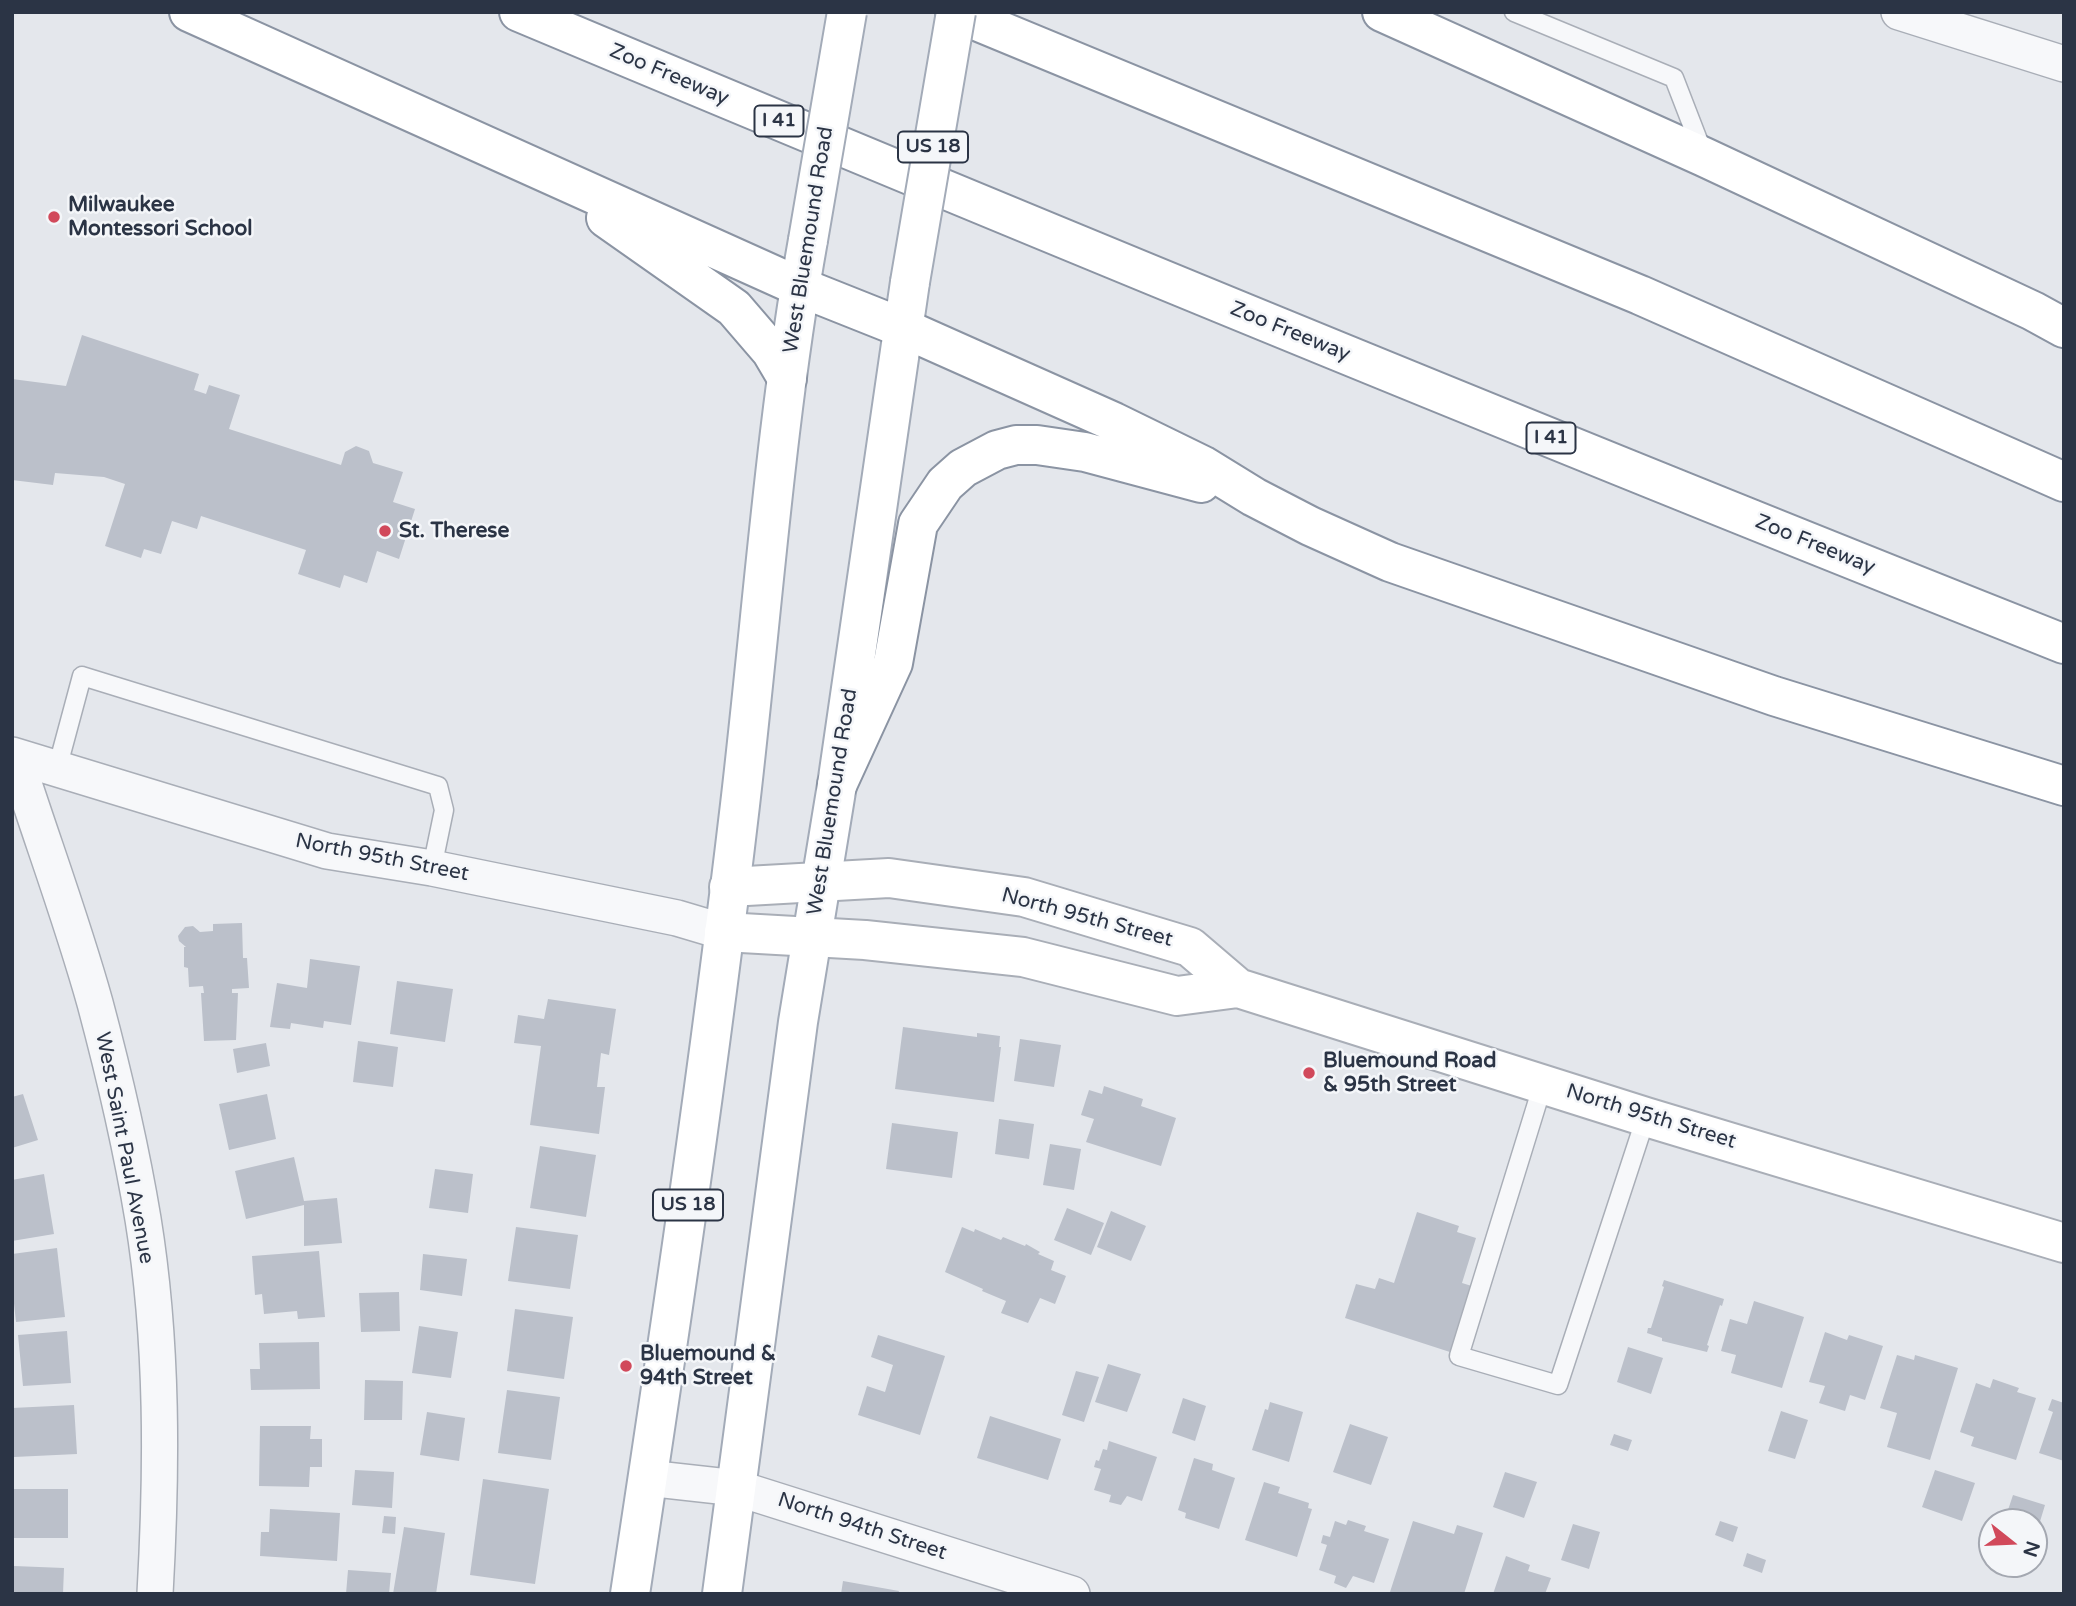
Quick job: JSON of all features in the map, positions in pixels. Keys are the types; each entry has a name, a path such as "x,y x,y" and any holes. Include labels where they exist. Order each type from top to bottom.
{"main road":[{"path":"189,12 800,287 903,328 1178,453 1254,497 1352,545 1448,584 1774,696 2064,786"},
{"name":"Zoo Freeway","path":"519,12 1039,230 1803,541 2064,644"},
{"name":"West Bluemound Road","path":"630,1594 674,1303 724,932 787,378 800,287 848,12"},
{"path":"955,12 1640,295 2064,482"},
{"name":"West Bluemound Road","path":"722,1594 796,1042 837,785 910,282 955,12"},
{"path":"1382,12 1704,157 2034,311 2064,328"},
{"path":"533,167 734,308 771,351 787,378"},
{"path":"837,785 893,663 918,524 945,484 963,468 997,450 1016,445 1037,445 1085,452 1254,497"},
{"name":"North 95th Street","path":"729,887 889,878 1024,897 1190,947 1238,988 2064,1243"},
{"name":"North 95th Street","path":"724,932 865,940 1023,957 1177,996 1238,988"}],"street":[{"path":"1899,12 2064,64"},
{"name":"North 95th Street","path":"14,755 327,851 432,868 677,918 724,932"},
{"name":"West Saint Paul Avenue","path":"14,755 94,1001 121,1111 143,1220 153,1307 158,1399 160,1498 155,1594"},
{"name":"North 95th Street","path":"677,918 729,887"},
{"name":"North 94th Street","path":"648,1478 737,1488 1072,1594"}],"lane":[{"path":"1514,12 1674,78 1704,157"},
{"path":"57,769 82,676 438,786 444,810 432,868"},
{"path":"1543,1084 1459,1356 1558,1385 1646,1116"}],"building":[{"path":"82,335 199,374 194,390 206,394 209,385 240,395 229,429 341,465 345,452 356,446 369,451 373,463 403,472 393,502 415,509 399,559 377,551 367,583 344,575 340,588 298,574 306,550 201,516 197,529 172,521 161,554 144,549 141,558 105,546 125,484 104,477 55,473 53,485 12,480 12,379 66,386"},
{"path":"242,923 243,958 247,958 249,988 232,989 232,993 238,993 236,1040 204,1041 201,993 204,993 203,986 189,987 188,968 184,967 186,947 179,941 178,936 185,927 193,926 200,932 213,931 213,924"},
{"path":"310,959 360,966 351,1025 324,1021 323,1028 291,1023 290,1029 270,1027 277,983 307,988"},
{"path":"397,981 453,989 445,1042 390,1034"},
{"path":"548,999 616,1009 609,1055 601,1053 597,1087 605,1087 599,1134 530,1125 541,1046 514,1043 518,1015 544,1019"},
{"path":"903,1027 977,1037 977,1033 1000,1036 994,1102 895,1089"},
{"path":"1020,1039 1061,1045 1054,1087 1014,1081"},
{"path":"358,1041 398,1047 393,1087 353,1082"},
{"path":"266,1043 270,1066 237,1073 233,1049"},
{"path":"1104,1086 1143,1099 1141,1106 1176,1118 1161,1166 1086,1142 1094,1119 1081,1115 1089,1090 1102,1094"},
{"path":"23,1094 38,1140 12,1148 12,1097"},
{"path":"267,1094 276,1139 229,1150 219,1104"},
{"path":"999,1119 1034,1124 1029,1159 995,1154"},
{"path":"892,1123 958,1132 952,1178 886,1169"},
{"path":"1050,1144 1081,1149 1074,1190 1043,1185"},
{"path":"540,1146 596,1155 586,1217 530,1208"},
{"path":"294,1157 304,1201 337,1198 342,1243 304,1246 304,1205 246,1219 235,1171"},
{"path":"435,1169 473,1174 468,1213 429,1208"},
{"path":"44,1174 54,1234 12,1241 12,1180"},
{"path":"1067,1208 1104,1223 1091,1255 1054,1240"},
{"path":"1111,1211 1146,1226 1131,1261 1097,1247"},
{"path":"1417,1212 1459,1226 1457,1232 1476,1238 1462,1283 1475,1287 1453,1353 1345,1318 1356,1284 1375,1289 1379,1278 1394,1283"},
{"path":"516,1227 578,1235 570,1289 508,1281"},
{"path":"962,1227 974,1232 975,1229 1001,1240 1003,1237 1025,1246 1026,1244 1040,1252 1038,1254 1054,1261 1051,1270 1066,1276 1055,1304 1040,1298 1028,1323 1001,1313 1006,1301 945,1272"},
{"path":"57,1248 65,1317 16,1322 12,1254"},
{"path":"319,1251 325,1317 298,1319 297,1311 264,1314 262,1294 255,1295 252,1256"},
{"path":"423,1254 467,1259 462,1296 420,1290"},
{"path":"1664,1280 1724,1299 1707,1345 1707,1352 1662,1341 1662,1338 1647,1333 1648,1328 1651,1328"},
{"path":"399,1292 400,1331 361,1332 359,1293"},
{"path":"1754,1301 1804,1317 1782,1388 1731,1373 1736,1355 1721,1351 1730,1319 1747,1324"},
{"path":"515,1309 573,1317 564,1379 507,1371"},
{"path":"419,1326 458,1332 451,1378 412,1373"},
{"path":"67,1331 71,1383 23,1386 18,1335"},
{"path":"1825,1332 1847,1340 1849,1335 1883,1346 1865,1400 1850,1395 1845,1411 1819,1403 1825,1386 1809,1382"},
{"path":"878,1335 945,1356 920,1435 858,1415 867,1386 885,1392 893,1365 871,1357"},
{"path":"319,1342 320,1389 251,1390 250,1369 260,1369 259,1343"},
{"path":"1628,1347 1663,1358 1651,1394 1617,1382"},
{"path":"1897,1355 1914,1360 1915,1355 1958,1368 1930,1460 1887,1447 1897,1413 1880,1408"},
{"path":"1108,1364 1141,1374 1127,1412 1095,1402"},
{"path":"1076,1371 1099,1377 1084,1422 1062,1415"},
{"path":"1993,1379 2019,1388 2017,1392 2036,1398 2016,1460 1971,1446 1974,1437 1960,1432 1976,1383 1990,1388"},
{"path":"365,1380 403,1381 402,1420 364,1420"},
{"path":"507,1390 560,1397 551,1460 498,1453"},
{"path":"1183,1398 1206,1406 1195,1441 1172,1433"},
{"path":"2052,1399 2064,1403 2064,1461 2039,1453 2053,1412 2048,1410"},
{"path":"1270,1402 1303,1412 1289,1462 1252,1450 1265,1409 1268,1410"},
{"path":"74,1405 77,1454 14,1457 12,1408"},
{"path":"1781,1411 1808,1420 1795,1459 1768,1451"},
{"path":"427,1412 465,1418 459,1461 420,1455"},
{"path":"990,1416 1061,1439 1048,1480 977,1458"},
{"path":"1350,1424 1388,1437 1371,1485 1333,1472"},
{"path":"260,1426 311,1426 310,1439 322,1439 322,1467 310,1467 309,1487 259,1486"},
{"path":"1614,1434 1632,1440 1628,1451 1610,1445"},
{"path":"1109,1441 1157,1457 1142,1501 1127,1496 1121,1505 1109,1502 1111,1495 1094,1490 1101,1469 1094,1467 1096,1460 1099,1461 1103,1449 1107,1450"},
{"path":"1194,1458 1213,1464 1212,1470 1235,1478 1219,1529 1185,1518 1186,1513 1178,1510"},
{"path":"355,1470 394,1472 392,1508 352,1505"},
{"path":"1935,1470 1975,1483 1962,1521 1922,1507"},
{"path":"1505,1472 1537,1482 1524,1518 1493,1507"},
{"path":"483,1479 549,1489 535,1584 470,1575"},
{"path":"1264,1482 1280,1487 1278,1493 1309,1503 1308,1508 1312,1509 1297,1557 1245,1540"},
{"path":"12,1489 68,1489 68,1538 12,1538"},
{"path":"2013,1495 2045,1505 2044,1508 2009,1508"},
{"path":"270,1509 340,1513 337,1561 260,1556 261,1532 269,1532"},
{"path":"384,1516 396,1517 395,1534 382,1533"},
{"path":"1348,1520 1366,1526 1364,1531 1389,1539 1374,1583 1353,1576 1346,1588 1334,1583 1336,1576 1319,1570 1327,1545 1321,1543 1323,1535 1330,1537 1335,1521 1346,1525"},
{"path":"1413,1521 1454,1534 1457,1525 1483,1533 1464,1594 1390,1592"},
{"path":"1720,1521 1738,1527 1733,1542 1715,1535"},
{"path":"1573,1524 1600,1532 1589,1569 1561,1560"},
{"path":"404,1527 445,1533 436,1594 393,1594"},
{"path":"1747,1553 1766,1560 1762,1573 1743,1566"},
{"path":"1506,1556 1530,1565 1528,1571 1551,1578 1545,1594 1493,1594"},
{"path":"14,1566 64,1568 63,1594 13,1594"},
{"path":"348,1570 391,1573 389,1594 346,1594"},
{"path":"843,1581 899,1591 898,1594 841,1594"}],"place":[{"name":"Milwaukee Montessori School","path":"54,217"},
{"name":"St. Therese","path":"385,531"},
{"name":"Bluemound Road & 95th Street","path":"1309,1073"},
{"name":"Bluemound & 94th Street","path":"626,1366"}]}
